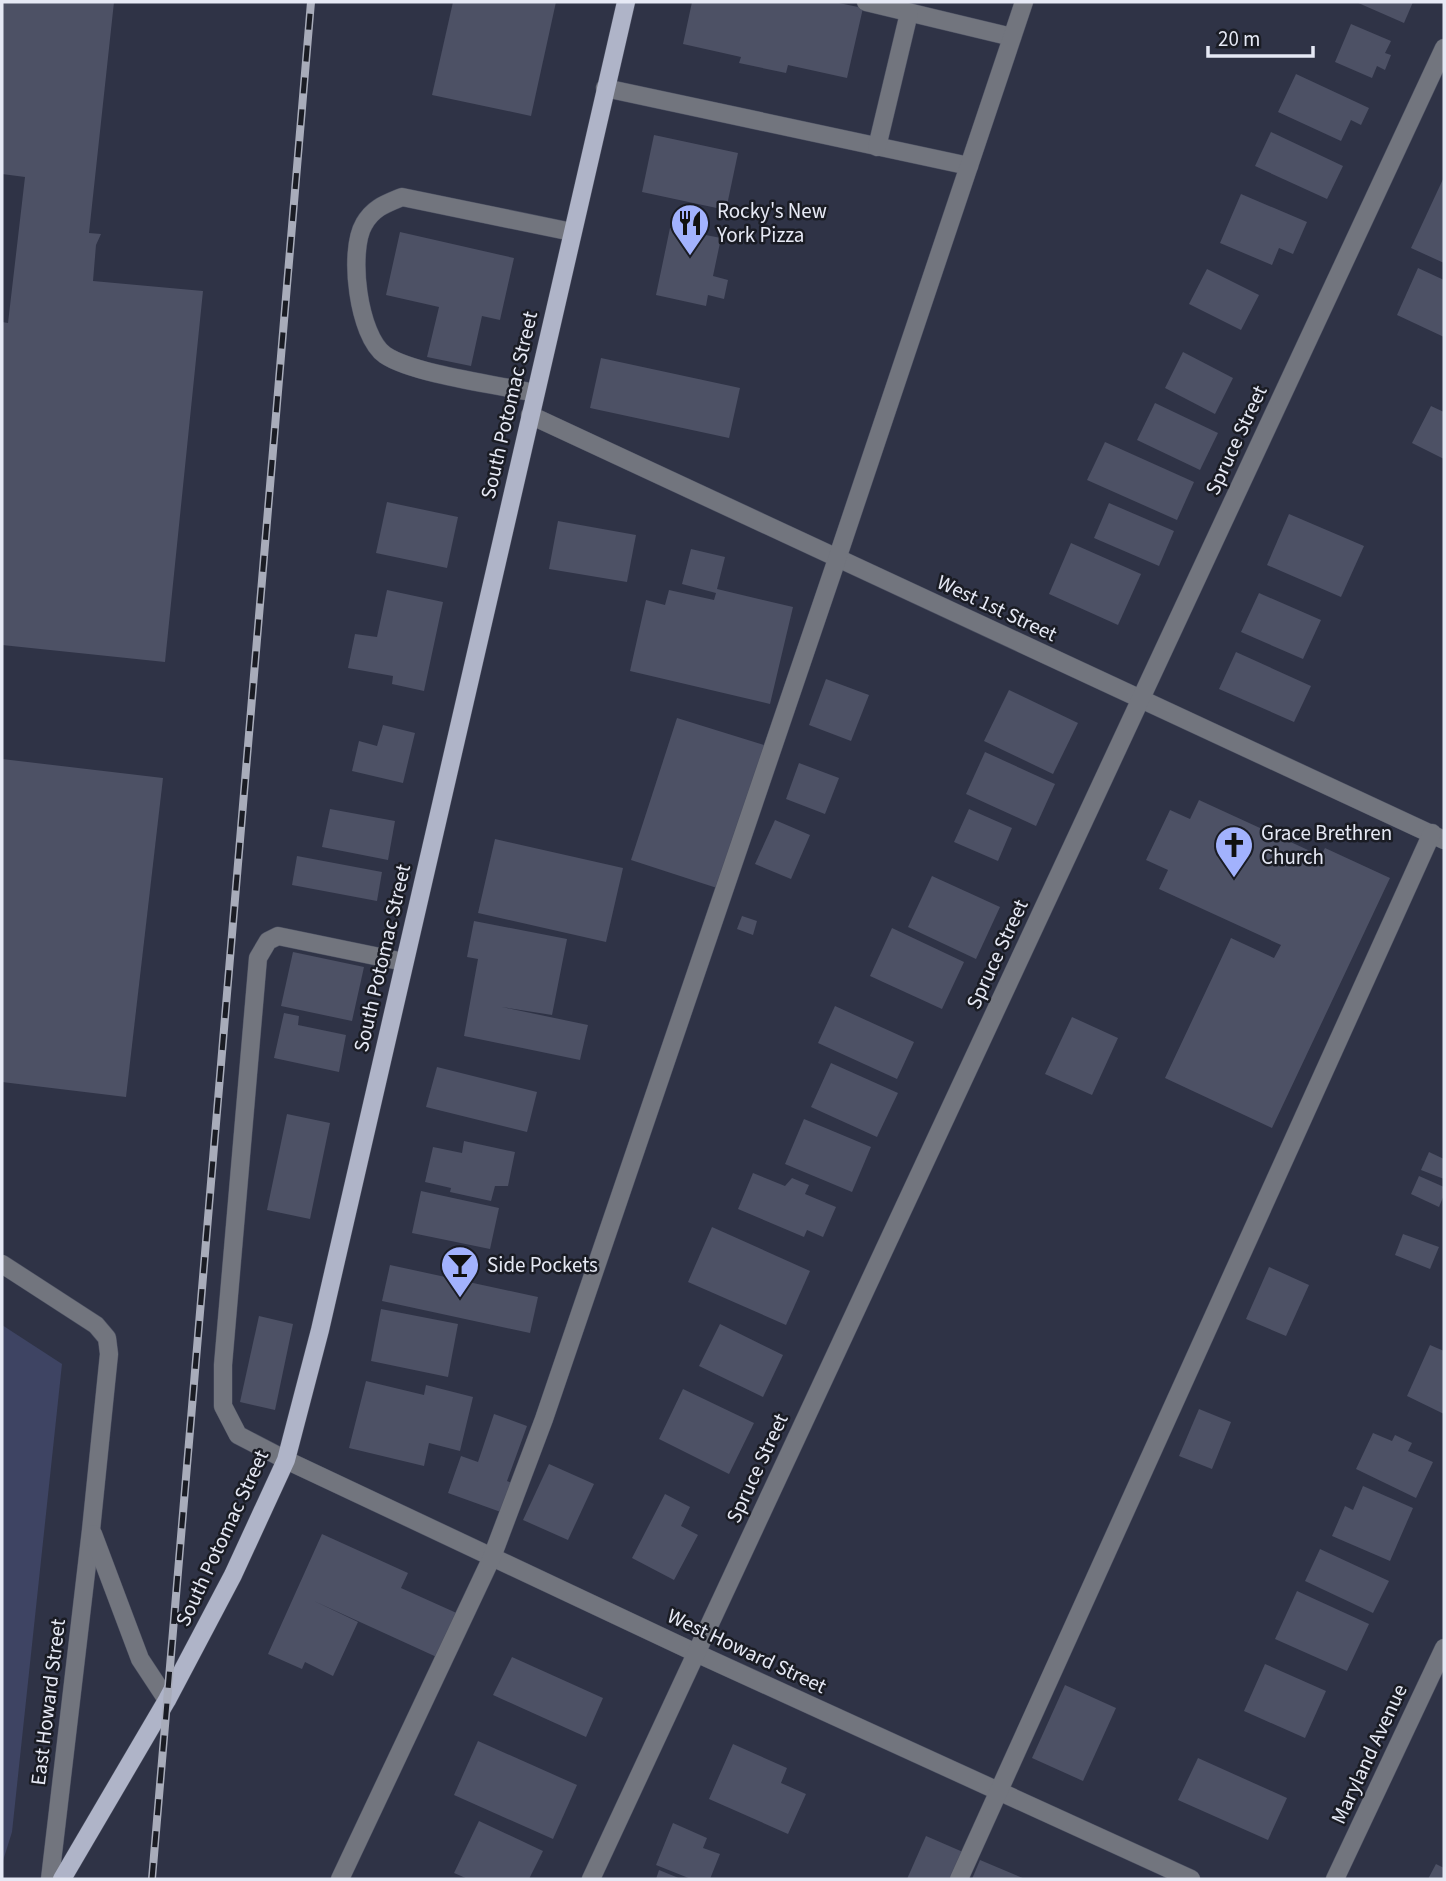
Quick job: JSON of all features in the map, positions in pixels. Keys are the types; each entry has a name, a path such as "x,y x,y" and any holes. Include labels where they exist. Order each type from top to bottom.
{"main road":[{"name":"South Potomac Street","path":"62,1879 167,1700 233,1575 286,1460 320,1330 626,2"}],"street":[{"path":"866,2 1012,37"},
{"path":"340,1879 492,1557 548,1406 1024,2"},
{"path":"877,147 909,13"},
{"name":"Spruce Street","path":"591,1879 1444,48"},
{"path":"605,88 969,166"},
{"path":"535,393 420,369 384,354 368,332 356,289 356,247 362,226 375,208 402,197 572,232"},
{"name":"West 1st Street","path":"530,415 1438,836"},
{"path":"959,1879 1438,836"},
{"name":"West Howard Street","path":"404,962 278,936 268,942 258,958 224,1352 223,1406 238,1435 696,1653 1191,1879"},
{"name":"East Howard Street","path":"2,1264 96,1325 107,1338 109,1354 50,1879"},
{"name":"East Howard Street","path":"91,1530 140,1659 167,1700"},
{"name":"Maryland Avenue","path":"1335,1879 1444,1648"}],"shaded area":[{"path":"2,1325 62,1364 12,1832 2,1864"}],"building":[{"path":"2,2 114,2 89,233 101,234 96,245 93,281 203,291 165,662 2,645 2,322 8,323 25,177 2,174"},
{"path":"453,2 556,2 531,116 432,95"},
{"path":"692,2 834,2 863,8 847,78 788,65 786,73 739,63 741,57 683,44"},
{"path":"1356,2 1413,2 1404,23"},
{"path":"1351,24 1391,41 1385,53 1391,55 1385,70 1377,66 1372,78 1335,62"},
{"path":"1296,74 1369,108 1361,125 1351,120 1341,141 1278,112"},
{"path":"1271,132 1343,166 1327,199 1255,166"},
{"path":"654,135 738,153 726,210 642,192"},
{"path":"1444,177 1444,263 1411,248"},
{"path":"1241,194 1307,222 1293,254 1279,248 1272,265 1220,243"},
{"name":"Rocky's New York Pizza","path":"670,228 721,238 713,276 728,280 724,299 708,295 706,306 656,295"},
{"path":"400,232 514,258 500,320 482,316 471,366 427,357 439,307 386,295"},
{"path":"1418,268 1444,280 1444,337 1397,315"},
{"path":"1207,269 1259,295 1241,330 1189,304"},
{"path":"1183,352 1233,378 1215,414 1165,388"},
{"path":"601,358 740,388 729,438 590,408"},
{"path":"1155,403 1218,433 1200,470 1137,440"},
{"path":"1431,406 1444,412 1444,459 1412,443"},
{"path":"1105,442 1194,482 1177,520 1087,480"},
{"path":"387,502 458,517 447,568 376,553"},
{"path":"1109,503 1174,531 1159,566 1094,538"},
{"path":"1289,514 1364,546 1341,597 1267,565"},
{"path":"558,521 636,535 627,582 549,569"},
{"path":"1071,543 1141,574 1118,625 1049,594"},
{"path":"691,549 725,557 717,589 793,607 770,704 630,671 646,600 665,605 669,590 714,600 716,593 682,584"},
{"path":"387,590 443,602 424,691 392,684 393,676 348,668 355,634 377,637"},
{"path":"1259,593 1321,620 1303,659 1241,632"},
{"path":"1236,652 1311,686 1294,722 1219,689"},
{"path":"826,679 869,695 851,741 809,725"},
{"path":"1009,690 1078,723 1053,774 984,741"},
{"path":"677,718 767,746 720,889 631,860"},
{"path":"383,725 415,733 403,783 352,771 359,741 377,746"},
{"path":"985,752 1055,784 1036,826 966,794"},
{"path":"2,759 163,778 126,1097 2,1082"},
{"path":"799,763 839,778 825,814 786,799"},
{"path":"1199,800 1321,856 1325,848 1390,878 1272,1128 1165,1078 1231,938 1274,958 1281,945 1159,889 1168,870 1146,860 1170,810 1190,819"},
{"path":"330,809 395,821 388,860 322,847"},
{"path":"969,809 1012,828 998,861 954,842"},
{"path":"775,820 810,835 791,879 755,864"},
{"path":"495,839 623,868 606,942 478,913"},
{"path":"297,856 382,872 377,901 292,885"},
{"path":"932,876 1000,907 976,959 908,927"},
{"path":"742,916 757,921 753,935 737,929"},
{"path":"474,921 567,939 552,1015 502,1007 588,1025 580,1060 464,1036 478,959 467,957"},
{"path":"892,928 964,962 942,1009 870,976"},
{"path":"293,952 364,967 352,1021 281,1006"},
{"path":"835,1006 914,1042 897,1079 818,1043"},
{"path":"284,1013 299,1016 298,1025 346,1035 339,1072 274,1058"},
{"path":"1072,1017 1118,1038 1092,1095 1045,1074"},
{"path":"831,1063 898,1093 877,1137 811,1107"},
{"path":"437,1067 537,1092 527,1132 426,1107"},
{"path":"287,1114 330,1123 310,1219 267,1210"},
{"path":"804,1119 871,1147 852,1192 785,1164"},
{"path":"464,1141 515,1152 508,1186 495,1186 491,1201 450,1192 451,1188 425,1182 433,1147 462,1153"},
{"path":"1429,1152 1444,1159 1444,1179 1421,1170"},
{"path":"753,1173 785,1186 792,1178 809,1185 805,1194 836,1207 823,1237 807,1230 804,1237 738,1209"},
{"path":"1419,1176 1444,1187 1439,1207 1411,1194"},
{"path":"421,1191 499,1208 490,1249 412,1233"},
{"path":"712,1227 810,1271 786,1325 688,1282"},
{"path":"1403,1234 1439,1247 1430,1269 1395,1255"},
{"name":"Side Pockets","path":"390,1265 538,1297 530,1333 382,1301"},
{"path":"1269,1267 1309,1285 1286,1336 1246,1319"},
{"path":"381,1309 458,1324 448,1377 371,1361"},
{"path":"259,1316 293,1324 275,1410 240,1402"},
{"path":"720,1324 783,1355 763,1397 699,1366"},
{"path":"1430,1345 1444,1351 1444,1414 1407,1396"},
{"path":"366,1381 424,1395 426,1385 473,1397 460,1451 429,1443 424,1466 349,1448"},
{"path":"683,1389 754,1423 729,1474 659,1439"},
{"path":"1199,1409 1231,1422 1212,1469 1179,1456"},
{"path":"494,1414 527,1426 507,1481 519,1486 509,1515 448,1493 461,1456 478,1462"},
{"path":"1373,1433 1392,1441 1395,1435 1412,1443 1408,1451 1433,1462 1416,1498 1356,1469"},
{"path":"549,1464 594,1484 568,1540 523,1520"},
{"path":"1363,1486 1413,1508 1390,1561 1332,1536 1345,1506 1353,1510"},
{"path":"665,1494 690,1507 681,1526 698,1535 674,1580 632,1558"},
{"path":"322,1534 408,1573 401,1588 461,1615 441,1659 314,1601 358,1622 333,1676 305,1662 302,1669 268,1654"},
{"path":"1320,1549 1389,1581 1373,1613 1305,1581"},
{"path":"1297,1591 1369,1624 1347,1671 1275,1639"},
{"path":"512,1657 603,1698 586,1737 493,1695"},
{"path":"1265,1664 1326,1691 1305,1738 1244,1711"},
{"path":"1065,1685 1116,1708 1083,1781 1032,1758"},
{"path":"478,1741 577,1785 553,1839 454,1795"},
{"path":"733,1744 787,1768 781,1783 806,1794 788,1834 709,1799"},
{"path":"1198,1758 1287,1798 1268,1840 1178,1800"},
{"path":"479,1821 543,1851 529,1879 468,1879 454,1873"},
{"path":"673,1823 707,1838 703,1848 720,1854 710,1879 691,1879 656,1865"},
{"path":"926,1836 963,1852 950,1879 907,1879"},
{"path":"980,1860 1025,1879 972,1879"},
{"path":"1436,1864 1444,1868 1444,1879 1428,1879"},
{"path":"659,1870 681,1879 656,1879"}],"railway":[{"path":"152,1879 311,2"}],"place":[{"name":"Rocky's New York Pizza","path":"690,257"},
{"name":"Grace Brethren Church","path":"1234,879"},
{"name":"Side Pockets","path":"460,1299"}]}
